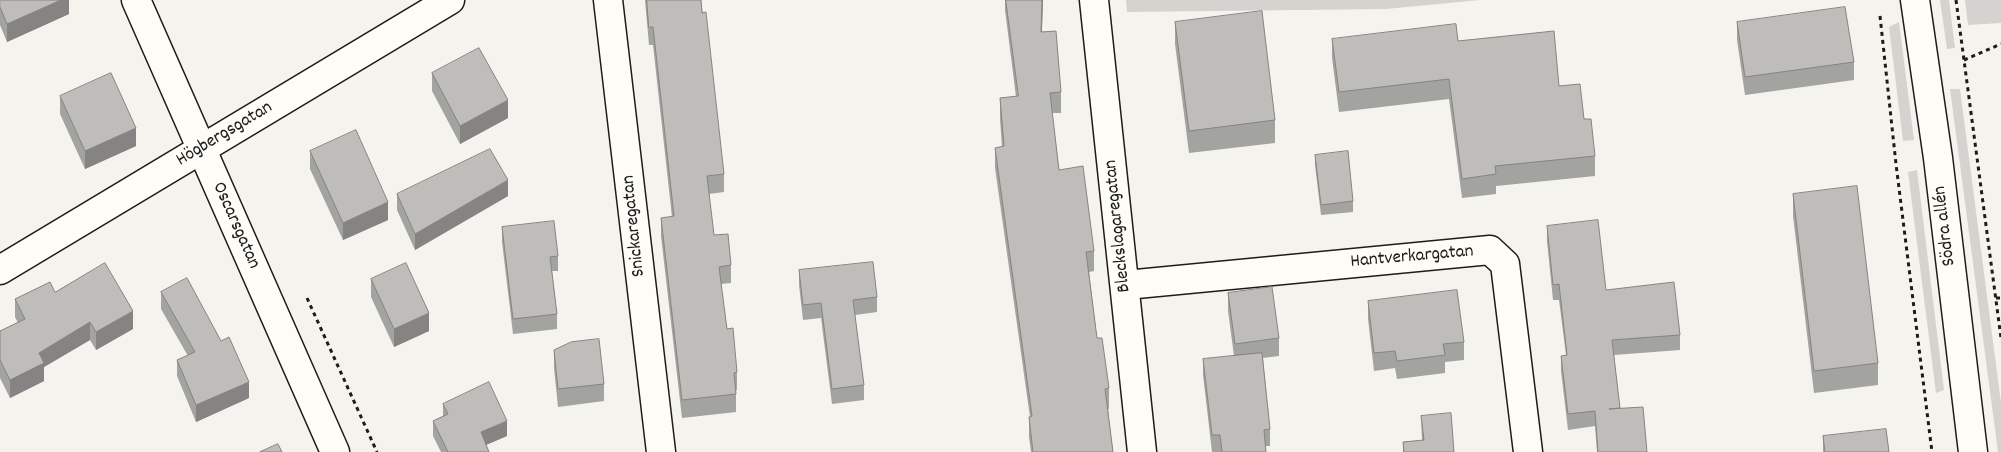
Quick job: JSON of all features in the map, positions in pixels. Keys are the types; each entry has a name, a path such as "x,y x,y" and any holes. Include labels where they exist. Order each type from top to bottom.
{"street":[{"name":"Oscarsgatan","path":"136,0 335,452"},
{"name":"Högbergsgatan","path":"0,270 450,0"},
{"name":"Snickaregatan","path":"608,0 661,452"},
{"name":"Bleckslagaregatan","path":"1094,0 1126,285 1142,452"},
{"name":"Södra allén","path":"1915,0 1938,158 1973,452"},
{"name":"Hantverkargatan","path":"1126,285 1490,250 1505,264 1528,452"}],"path":[{"path":"1956,0 2001,338"},
{"path":"1880,10 1896,164 1932,452"},
{"path":"1964,60 2001,44"},
{"path":"1996,298 2001,298"}],"shaded area":[{"path":"1126,0 1480,0 1386,9 1127,12"},
{"path":"1940,0 1949,0 1955,48 1947,49"},
{"path":"1965,0 2001,0 2001,23 1968,25"},
{"path":"1899,22 1914,140 1903,141 1889,27"},
{"path":"1950,89 1960,89 2001,403 2001,452 1998,452"},
{"path":"1917,170 1944,390 1936,393 1908,172"}],"building":[{"path":"0,0 61,0 7,24 0,7"},
{"path":"647,0 701,0 702,13 706,12 724,174 707,176 714,235 728,234 731,265 719,267 727,329 733,328 737,372 734,373 736,394 682,400 661,218 674,216 653,27 649,27"},
{"path":"1006,0 1042,0 1041,32 1056,31 1061,92 1050,93 1059,170 1083,166 1094,251 1086,252 1097,338 1102,338 1109,388 1105,389 1113,452 1033,452 1029,417 1032,416 995,148 1004,146 1000,98 1018,96"},
{"path":"1845,7 1854,62 1745,77 1737,22"},
{"path":"1262,11 1275,120 1189,131 1175,22"},
{"path":"1456,24 1458,41 1554,31 1559,86 1580,84 1584,119 1591,119 1595,156 1495,166 1496,174 1462,179 1449,79 1339,92 1332,39"},
{"path":"479,48 508,100 460,126 432,73"},
{"path":"111,73 136,128 85,151 60,96"},
{"path":"356,130 388,202 343,223 310,151"},
{"path":"490,149 508,180 415,234 397,194"},
{"path":"1348,151 1353,201 1321,205 1315,155"},
{"path":"1857,186 1878,363 1814,371 1793,194"},
{"path":"1598,220 1606,290 1674,282 1680,335 1612,340 1620,408 1609,409 1643,407 1647,452 1598,452 1595,411 1568,414 1561,356 1567,355 1559,284 1553,285 1547,226"},
{"path":"554,221 558,256 550,257 557,314 513,319 502,227"},
{"path":"873,262 877,297 853,300 864,385 832,389 821,303 803,305 799,270"},
{"path":"105,263 133,311 96,332 90,322 39,353 44,363 10,380 0,360 0,331 25,319 15,299 50,282 55,292"},
{"path":"406,263 429,313 394,329 371,279"},
{"path":"187,278 221,341 229,337 249,382 196,405 177,360 195,352 161,292"},
{"path":"1272,287 1279,338 1235,344 1228,293"},
{"path":"1457,290 1464,342 1443,344 1445,355 1397,361 1395,351 1374,353 1368,301"},
{"path":"599,339 604,384 558,389 554,350 571,342"},
{"path":"1262,353 1270,429 1264,430 1266,452 1222,452 1220,435 1212,435 1203,359"},
{"path":"489,382 507,421 481,432 489,452 448,452 433,421 448,414 443,404"},
{"path":"1451,413 1454,452 1404,452 1403,442 1424,440 1421,416"},
{"path":"1886,429 1889,452 1825,452 1823,436"},
{"path":"278,444 282,452 260,452"}]}
